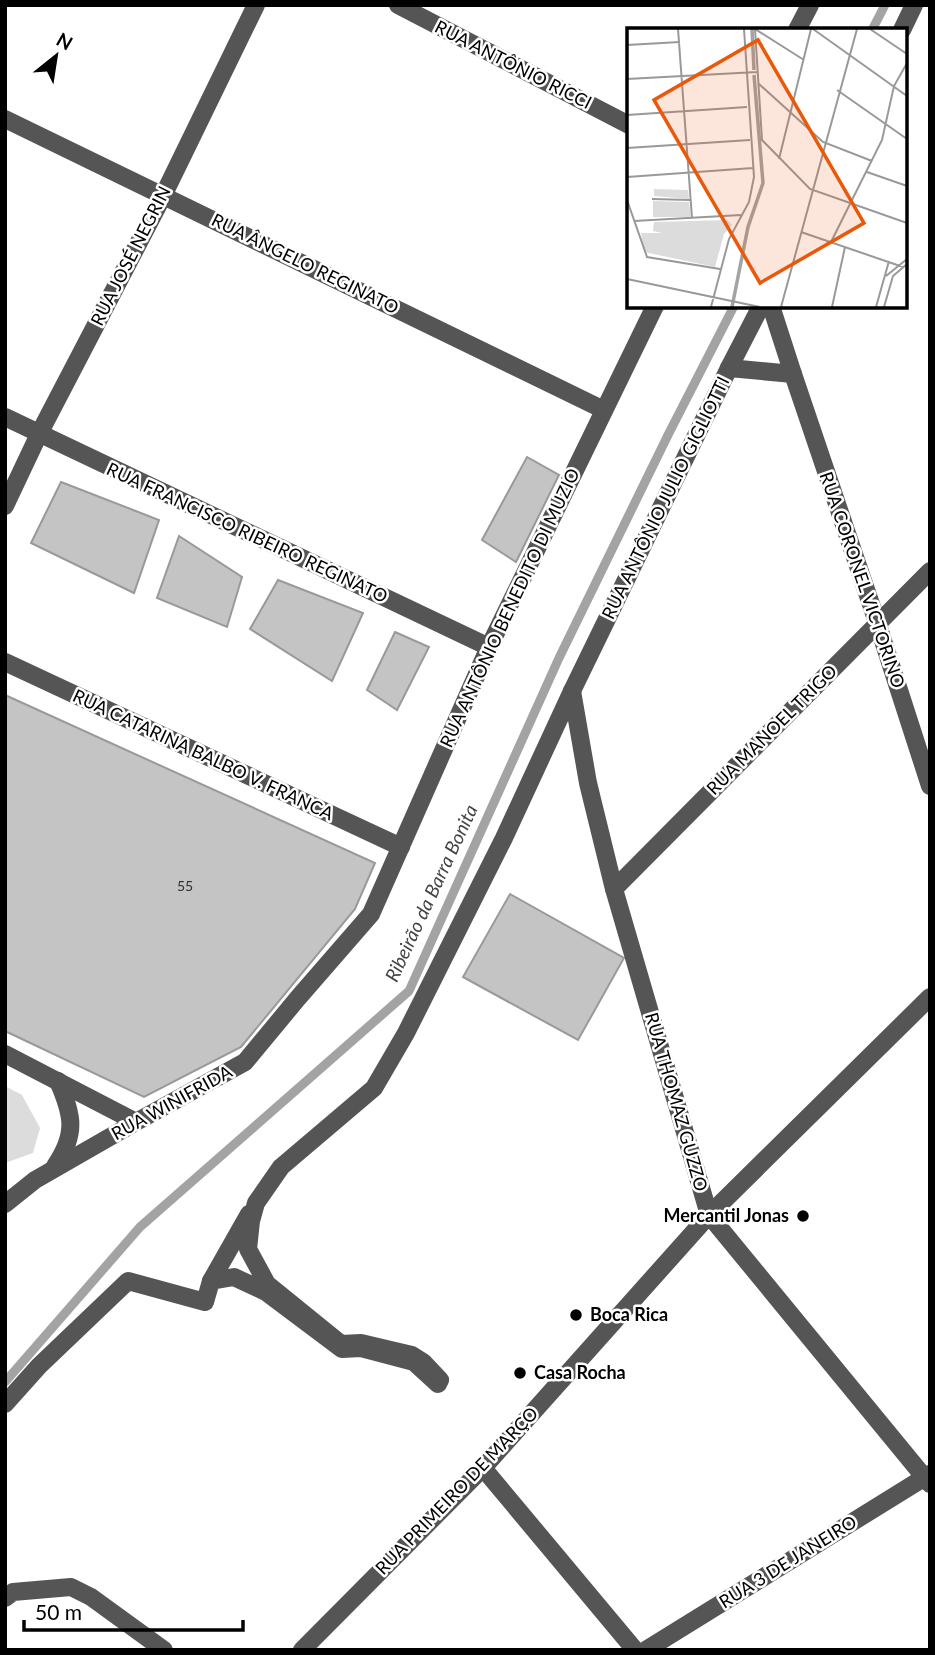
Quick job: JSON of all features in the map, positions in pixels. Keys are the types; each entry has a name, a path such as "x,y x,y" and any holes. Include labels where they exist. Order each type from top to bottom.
{"street":[{"name":"RUA JOSÉ NEGRIN","path":"5,506 39,434 163,196 256,5"},
{"name":"RUA ANTÔNIO RICCI","path":"398,5 627,124"},
{"path":"798,28 810,5"},
{"path":"903,28 914,5"},
{"name":"RUA ÂNGELO REGINATO","path":"5,119 604,410"},
{"name":"RUA ANTÔNIO BENEDITO DI MUZIO","path":"372,914 489,647 654,308"},
{"name":"RUA ANTÔNIO JULIO GIGLIOTTI","path":"5,1404 39,1367 128,1281 205,1302 211,1281 256,1203 281,1167 374,1088 412,1021 504,838 572,691 760,308"},
{"name":"RUA CORONEL VICTORINO","path":"772,308 930,786"},
{"path":"729,368 793,374"},
{"name":"RUA FRANCISCO RIBEIRO REGINATO","path":"5,417 489,647"},
{"name":"RUA MANOEL TRIGO","path":"614,889 930,571"},
{"name":"RUA CATARINA BALBO V. FRANCA","path":"5,662 401,847"},
{"name":"RUA THOMAZ GUZZO","path":"572,691 588,783 614,889 709,1214 928,1479"},
{"name":"RUA WINIFRIDA","path":"5,1204 34,1180 246,1062 372,914"},
{"name":"RUA PRIMEIRO DE MARÇO","path":"302,1650 482,1468 709,1214 930,997"},
{"path":"5,1054 136,1122"},
{"path":"53,1169 67,1147 70,1134 69,1105 58,1081"},
{"path":"211,1281 234,1277 266,1292 342,1349 361,1348 414,1362 438,1384 440,1380 423,1362 412,1355 361,1343 341,1344 267,1284 248,1249 256,1203"},
{"path":"482,1468 635,1650"},
{"name":"RUA 3 DE JANEIRO","path":"646,1650 928,1479"},
{"path":"5,1598 13,1592 71,1587 91,1597 164,1650"}],"shaded area":[{"path":"5,1086 22,1095 40,1128 33,1153 5,1163"}],"building":[{"path":"527,457 559,475 516,562 482,540"},
{"path":"61,482 159,520 134,593 31,543"},
{"path":"179,536 242,577 227,627 157,598"},
{"path":"278,580 363,613 332,681 250,629"},
{"path":"395,632 429,647 397,710 367,690"},
{"path":"5,695 375,863 355,909 241,1047 144,1097 5,1031"},
{"path":"510,894 624,958 578,1040 463,977"}],"waterway":[{"name":"Ribeirão da Barra Bonita","path":"873,28 885,5"},
{"name":"Ribeirão da Barra Bonita","path":"5,1382 140,1227 409,991 559,658 733,308"}],"place":[{"name":"Mercantil Jonas","path":"803,1216"},
{"name":"Boca Rica","path":"576,1315"},
{"name":"Casa Rocha","path":"520,1373"}]}
